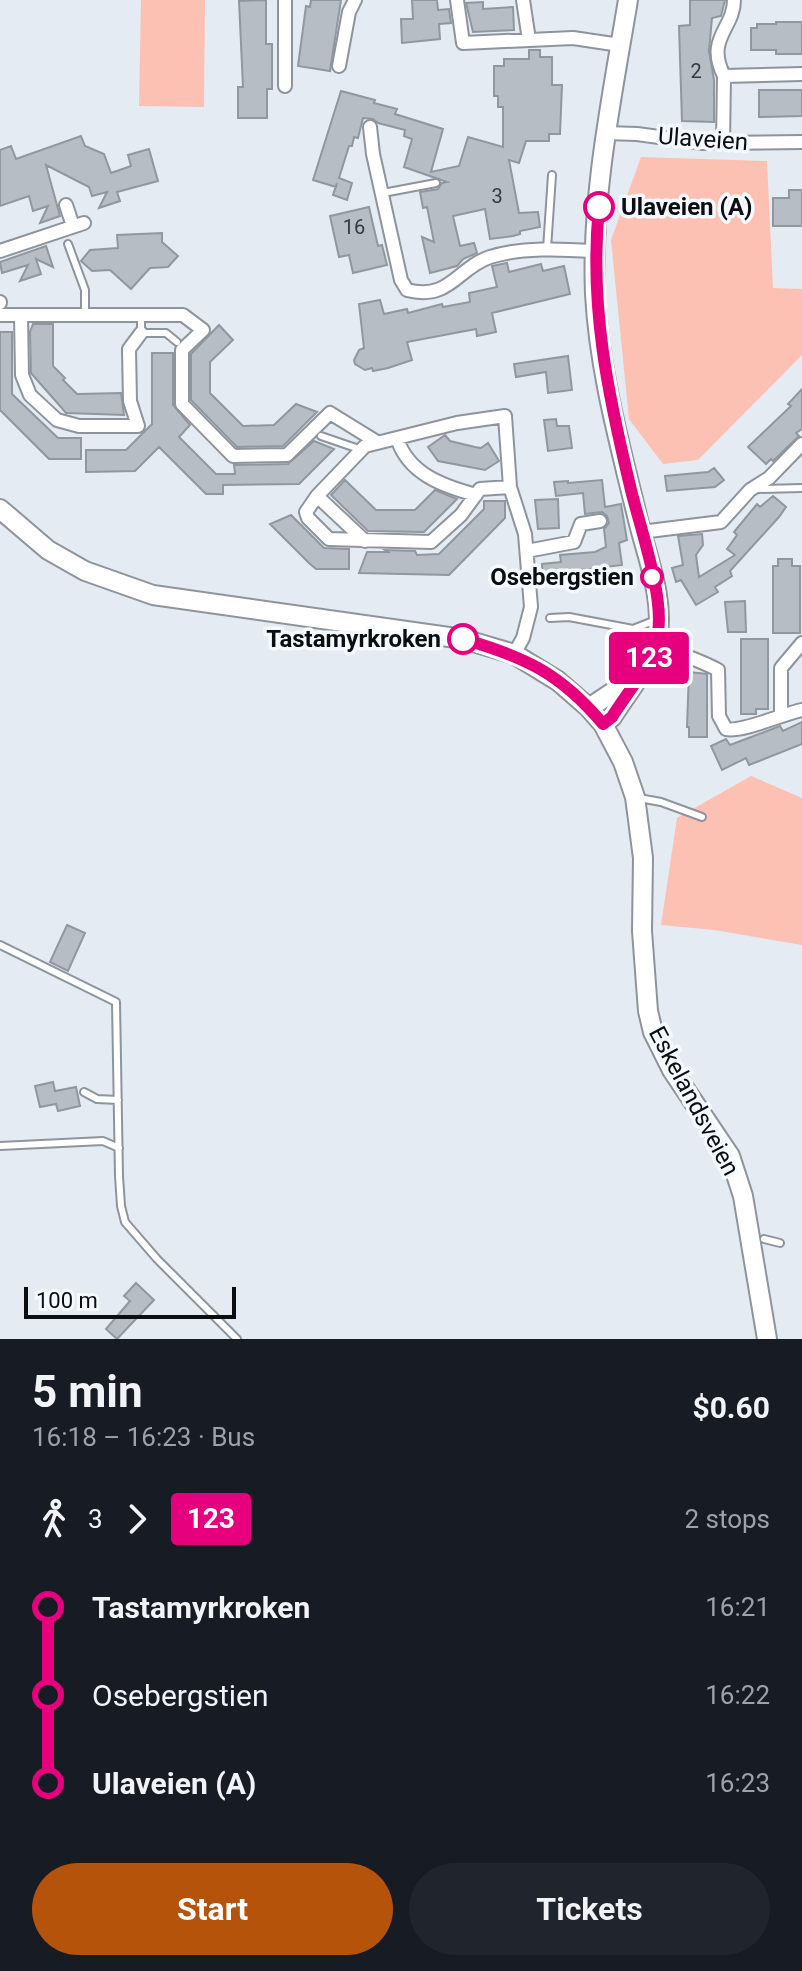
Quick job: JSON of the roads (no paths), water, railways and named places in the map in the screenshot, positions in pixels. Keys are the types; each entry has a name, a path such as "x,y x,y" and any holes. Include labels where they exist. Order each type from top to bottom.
{"main road":[{"path":"603,724 612,717 653,654 660,619 607,390 600,343 594,251 605,133 628,0"},
{"name":"Eskelandsveien","path":"0,509 48,550 85,571 153,595 463,639 514,654 558,681 589,708 603,724 623,762 635,797 643,858 642,931 648,1011 653,1032 672,1070 730,1156 743,1196 767,1339"},
{"path":"589,708 637,677"}],"street":[{"path":"285,0 285,86"},
{"path":"339,66 349,12 355,0"},
{"path":"457,0 463,43 573,38 620,45"},
{"path":"523,0 529,40"},
{"path":"723,143 724,76 720,68 718,43 734,8 734,0"},
{"path":"724,76 802,74"},
{"path":"370,127 401,280 407,290 421,293 437,291 488,258 547,249 594,251"},
{"name":"Ulaveien","path":"605,133 723,143 802,142"},
{"path":"0,251 78,224 66,205"},
{"path":"0,315 183,315 203,330 182,350 182,404 233,456 287,455 330,413 377,442"},
{"path":"21,315 22,375 30,395 57,420 79,426 138,426 130,401 129,349 141,333"},
{"path":"510,487 481,488 434,542 329,539 306,514 307,507 359,449 457,423 505,416 510,487 522,518 531,607 523,638 514,654"},
{"path":"397,438 403,455 414,467 436,481 476,495"},
{"path":"641,532 715,524 725,518 750,490 769,478 802,444"},
{"path":"317,496 365,541"},
{"path":"527,551 574,542 581,524 600,521"},
{"path":"657,642 718,670 719,716 726,729 743,729 781,714 802,710"},
{"path":"781,714 781,668 802,643"}],"lane":[{"path":"547,249 552,175"},
{"path":"383,193 436,183"},
{"path":"68,244 85,290 85,314"},
{"path":"141,314 141,333 166,333 177,342"},
{"path":"321,436 359,449"},
{"path":"750,490 802,488"},
{"path":"550,618 569,617 633,629 660,619"},
{"path":"635,797 661,802 702,817"},
{"path":"0,945 116,1002 121,1206 125,1222 157,1259 237,1339"},
{"path":"84,1092 97,1099 118,1100"},
{"path":"0,1146 103,1141 119,1148"},
{"path":"764,1239 780,1243"}],"place":[{"name":"Ulaveien (A)","path":"599,207"},
{"name":"Osebergstien","path":"652,577"},
{"name":"Tastamyrkroken","path":"463,639"}]}
